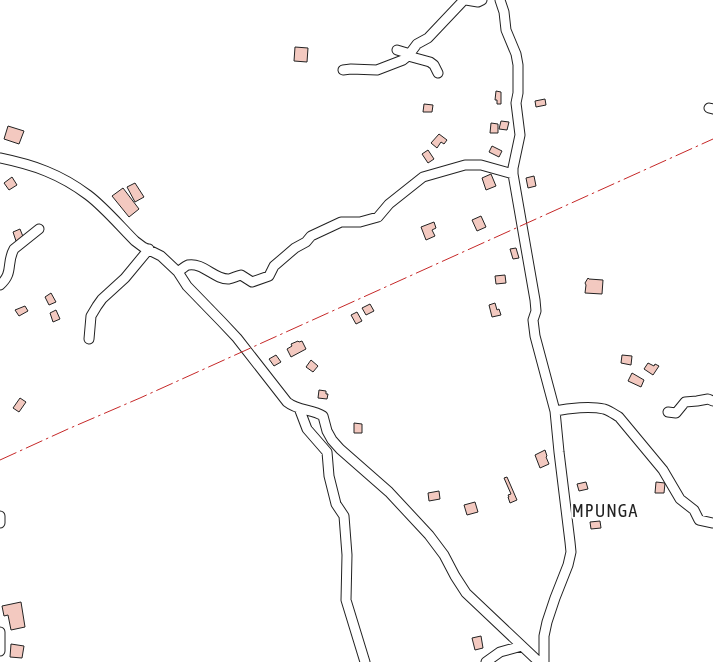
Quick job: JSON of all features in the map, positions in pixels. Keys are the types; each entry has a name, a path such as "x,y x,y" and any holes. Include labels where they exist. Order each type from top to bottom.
{"street":[{"path":"343,70 377,70 404,60 417,44 428,38 465,0 478,2 482,0"},
{"path":"500,0 504,12 506,30 516,54 518,65 516,103 520,136 513,174 535,300 536,312 533,320 535,336 555,411 571,552 547,622 544,636 544,662"},
{"path":"397,50 408,53 408,56 430,62 438,73"},
{"path":"0,158 47,171 73,185 90,196 135,241 161,256 178,272 187,286 237,338 287,402 292,406 323,416 327,431 332,440 421,525 439,548 466,593 540,662"},
{"path":"178,272 188,266 195,266 228,279 241,275 252,282 269,276 274,266 284,256 306,242 311,236 341,222 360,222 378,217 389,204 423,177 465,165 481,165 513,174"},
{"path":"0,285 8,277 14,249 39,229"},
{"path":"89,339 91,316 97,306 125,278 149,249"},
{"path":"668,412 676,413 685,402 696,402 708,398 713,401"},
{"path":"299,408 307,429 327,452 329,476 336,504 344,516 347,554 346,600 365,662"},
{"path":"555,411 602,409 610,411 619,417 663,470 680,499 694,510 699,520 713,523"},
{"path":"0,516 0,523"},
{"path":"0,632 0,651"},
{"path":"486,662 500,652 522,646"}],"building":[{"path":"295,47 308,48 307,62 294,61"},
{"path":"496,91 501,92 501,104 497,104 497,100 495,100"},
{"path":"545,99 546,105 536,107 535,101"},
{"path":"424,104 433,105 432,112 423,112"},
{"path":"501,121 509,122 507,130 499,129"},
{"path":"491,123 498,124 498,133 490,133"},
{"path":"8,126 24,131 19,144 4,139"},
{"path":"439,134 447,140 444,144 441,142 437,148 431,143"},
{"path":"492,146 502,151 499,157 489,152"},
{"path":"428,150 434,159 428,163 422,154"},
{"path":"491,174 496,186 486,190 482,178"},
{"path":"534,176 536,186 528,188 526,178"},
{"path":"12,177 17,185 9,190 4,183"},
{"path":"135,183 144,197 135,202 127,187"},
{"path":"123,188 139,209 129,217 112,196"},
{"path":"481,216 486,227 477,231 472,220"},
{"path":"434,222 436,228 432,230 435,236 426,240 421,227"},
{"path":"20,229 24,239 16,241 13,232"},
{"path":"516,248 519,258 513,259 510,249"},
{"path":"505,275 506,283 496,284 495,276"},
{"path":"588,278 603,280 602,294 585,293 585,283"},
{"path":"51,293 56,302 49,305 45,297"},
{"path":"495,303 501,315 492,317 489,305"},
{"path":"370,304 374,311 366,315 362,308"},
{"path":"25,306 28,311 19,316 15,310"},
{"path":"56,310 60,319 53,322 50,313"},
{"path":"357,312 362,321 356,324 351,315"},
{"path":"302,341 306,349 291,357 287,349 292,346 291,344"},
{"path":"276,355 281,362 274,366 269,359"},
{"path":"622,355 632,356 631,365 621,363"},
{"path":"311,360 318,366 313,372 306,367"},
{"path":"648,363 659,366 653,375 644,369"},
{"path":"632,373 644,380 641,387 628,381"},
{"path":"319,390 326,391 326,394 328,394 327,399 318,398"},
{"path":"20,398 26,402 19,412 13,408"},
{"path":"354,423 362,424 362,433 354,433"},
{"path":"545,450 549,464 540,468 535,455"},
{"path":"507,477 517,500 510,503 508,495 511,494 504,478"},
{"path":"586,482 588,489 579,491 577,484"},
{"path":"656,482 665,483 664,493 655,493"},
{"path":"439,491 440,499 429,501 428,493"},
{"path":"475,502 478,512 467,515 464,505"},
{"path":"600,521 601,528 591,529 590,522"},
{"path":"21,602 25,627 11,630 8,615 4,616 2,606"},
{"path":"481,636 483,648 475,650 472,638"},
{"path":"11,644 24,646 22,658 10,657"}],"power":[{"path":"0,460 713,139"}],"district":[{"name":"MPUNGA","path":"605,511"}]}
